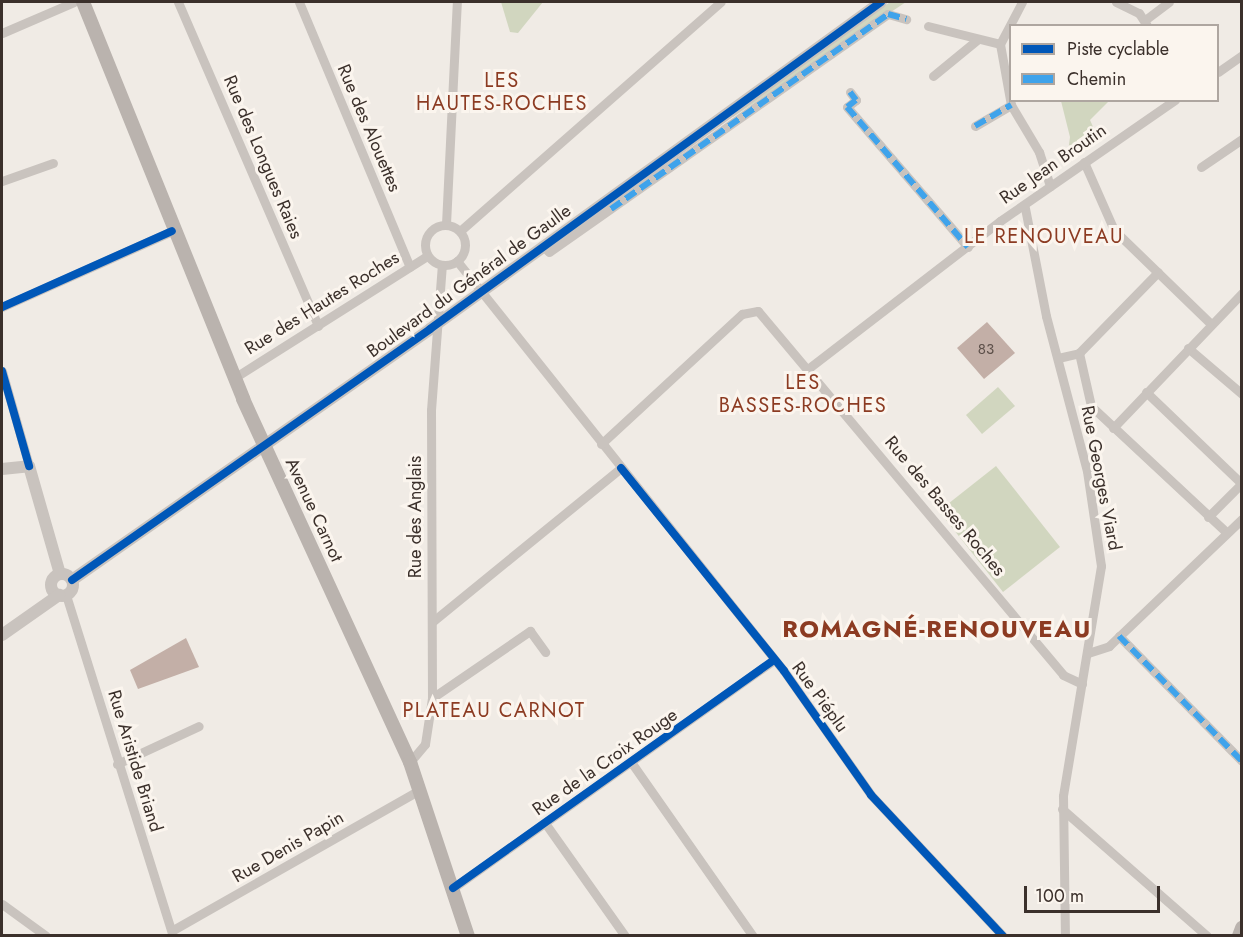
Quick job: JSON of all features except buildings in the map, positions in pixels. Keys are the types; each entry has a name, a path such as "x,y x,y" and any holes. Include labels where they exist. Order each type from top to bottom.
{"main road":[{"name":"Avenue Carnot","path":"82,2 172,231 234,378 410,762 468,936"},
{"path":"1239,936 1242,928"}],"street":[{"path":"2,33 74,2"},
{"name":"Rue des Longues Raies","path":"178,2 318,326"},
{"name":"Rue des Alouettes","path":"299,2 410,267"},
{"path":"446,224 457,2"},
{"path":"460,231 721,2"},
{"name":"Boulevard du Général de Gaulle","path":"72,580 438,323 881,2"},
{"path":"1010,24 1022,2"},
{"path":"1116,2 1146,23 1169,2"},
{"name":"Boulevard du Général de Gaulle","path":"543,246 549,252 888,14 906,19"},
{"path":"928,26 1000,44"},
{"path":"1009,27 1000,44 1009,94"},
{"path":"933,76 978,39"},
{"path":"1219,71 1242,56"},
{"path":"850,92 856,100 847,107 968,247"},
{"path":"1010,102 1039,152 1050,186"},
{"name":"Rue Jean Broutin","path":"809,368 968,247 1024,208 1050,186 1172,102"},
{"path":"975,126 1011,105"},
{"path":"1201,167 1242,139"},
{"path":"1084,162 1114,230 1211,324"},
{"path":"2,181 53,163"},
{"name":"Rue Georges Viard","path":"1024,208 1098,536 1101,566 1062,809 1065,936"},
{"path":"446,224 460,231 465,247 457,261 441,265 427,256 425,237 434,228 446,224"},
{"path":"2,307 172,231"},
{"name":"Rue des Hautes Roches","path":"234,378 427,256"},
{"name":"Rue Piéplu","path":"457,261 774,660 871,795 1003,936"},
{"name":"Rue des Anglais","path":"410,762 425,744 432,698 431,410 441,265"},
{"path":"1058,358 1079,353 1158,272"},
{"path":"1113,428 1242,293"},
{"name":"Rue des Basses Roches","path":"601,444 749,310 763,314 1063,675 1083,684"},
{"path":"1188,348 1242,394"},
{"path":"1079,353 1091,406 1227,533"},
{"path":"2,371 60,574 72,580 62,595 2,635"},
{"path":"1146,392 1241,483 1208,517"},
{"path":"2,469 29,466"},
{"path":"432,622 621,468"},
{"path":"1088,652 1109,646 1242,519"},
{"path":"60,574 51,584 62,595"},
{"name":"Rue Aristide Briand","path":"62,595 173,933"},
{"path":"432,698 530,631 545,652"},
{"path":"1119,636 1242,761"},
{"name":"Rue de la Croix Rouge","path":"453,888 774,660"},
{"path":"117,764 199,726"},
{"path":"631,762 753,936"},
{"name":"Rue Denis Papin","path":"173,933 419,790"},
{"path":"1062,809 1207,936"},
{"path":"545,823 625,936"},
{"path":"2,904 46,936"}],"green space":[{"path":"501,2 543,2 518,33 510,32"},
{"path":"890,2 906,2 733,117 733,115"},
{"path":"1061,102 1108,102 1090,120 1098,138 1067,160 1070,137"},
{"path":"998,387 1015,406 982,434 966,415"},
{"path":"996,466 1060,547 1003,592 939,511"}],"marked path":[{"path":"611,209 888,14 906,19"},
{"path":"850,92 856,100 847,107 968,247"},
{"path":"975,126 1011,105"},
{"path":"1119,636 1242,761"}],"cycle path":[{"path":"72,580 430,329 881,2"},
{"path":"2,307 172,231"},
{"path":"2,371 29,466"},
{"path":"621,468 784,671 871,795 1003,936"},
{"path":"453,888 774,660"}],"district":[{"name":"LES HAUTES-ROCHES","path":"502,92"},
{"name":"LE RENOUVEAU","path":"1044,236"},
{"name":"LES BASSES-ROCHES","path":"803,394"},
{"name":"ROMAGNÉ-RENOUVEAU","path":"937,629"},
{"name":"PLATEAU CARNOT","path":"494,710"}]}
